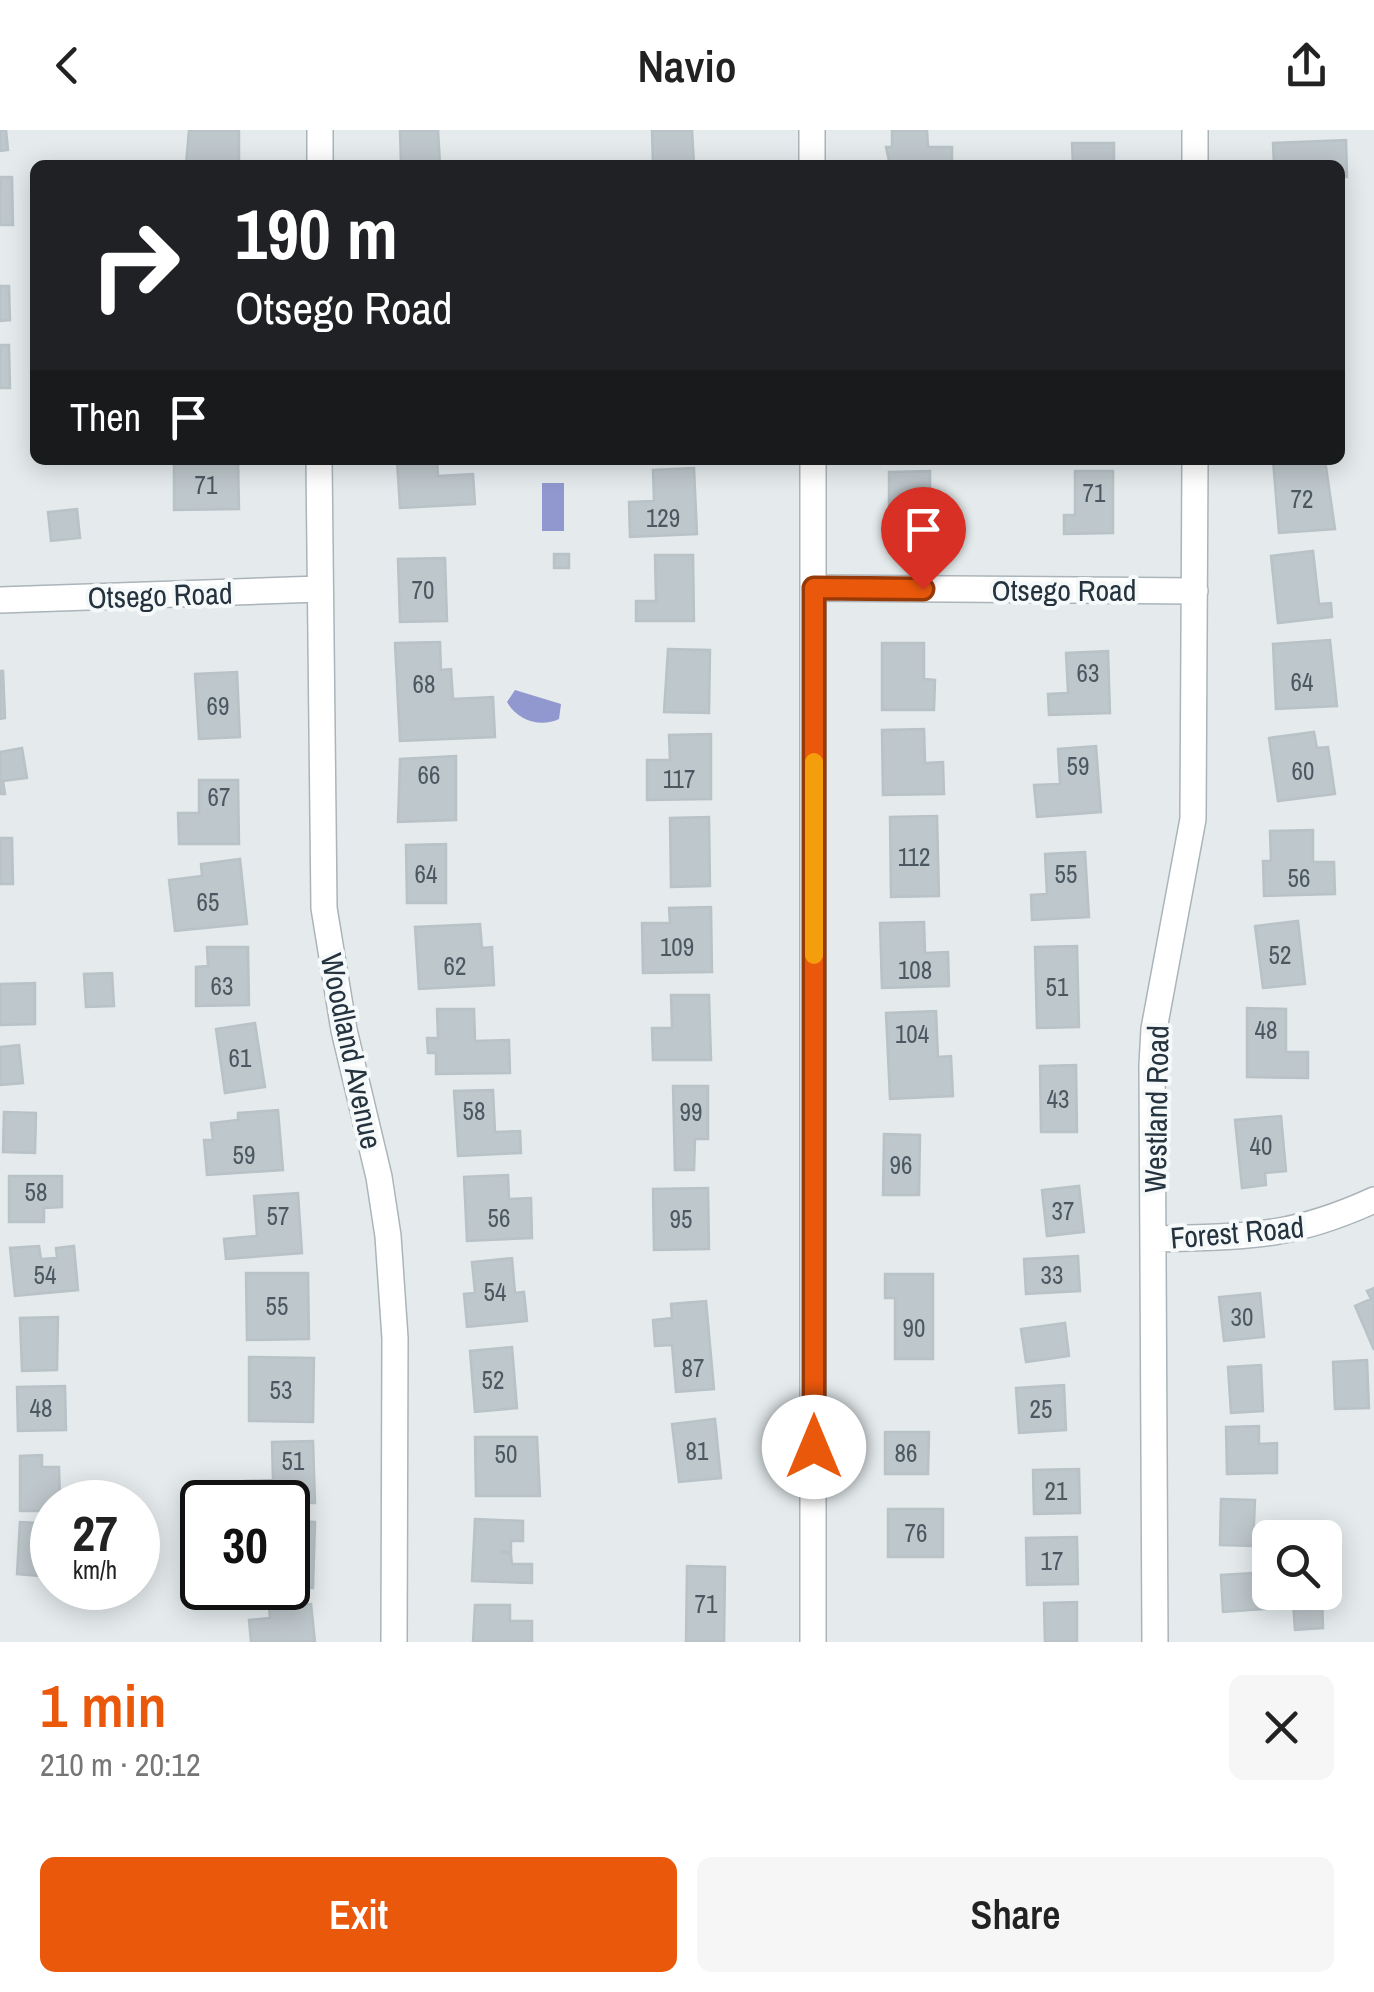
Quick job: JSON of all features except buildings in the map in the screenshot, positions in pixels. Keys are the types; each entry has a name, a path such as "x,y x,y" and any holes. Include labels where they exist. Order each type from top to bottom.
{"street":[{"path":"320,130 320,160"},
{"path":"812,130 812,160"},
{"path":"1195,130 1195,160"},
{"name":"Woodland Avenue","path":"320,465 324,908 344,1030 379,1177 393,1287 394,1642"},
{"path":"813,1642 814,465"},
{"name":"Westland Road","path":"1155,1642 1154,1029 1192,819 1195,465"},
{"name":"Otsego Road","path":"814,588 1195,591"},
{"name":"Otsego Road","path":"0,600 319,589"},
{"name":"Forest Road","path":"1155,1239 1284,1234 1328,1221 1374,1200"}],"water":[{"path":"542,483 564,483 564,531 542,531"},
{"path":"515,690 561,704 559,719 544,723 523,718 507,702"}],"slow traffic":[{"path":"814,762 814,955"}],"route":[{"path":"814,1447 814,588 923,589"}]}
